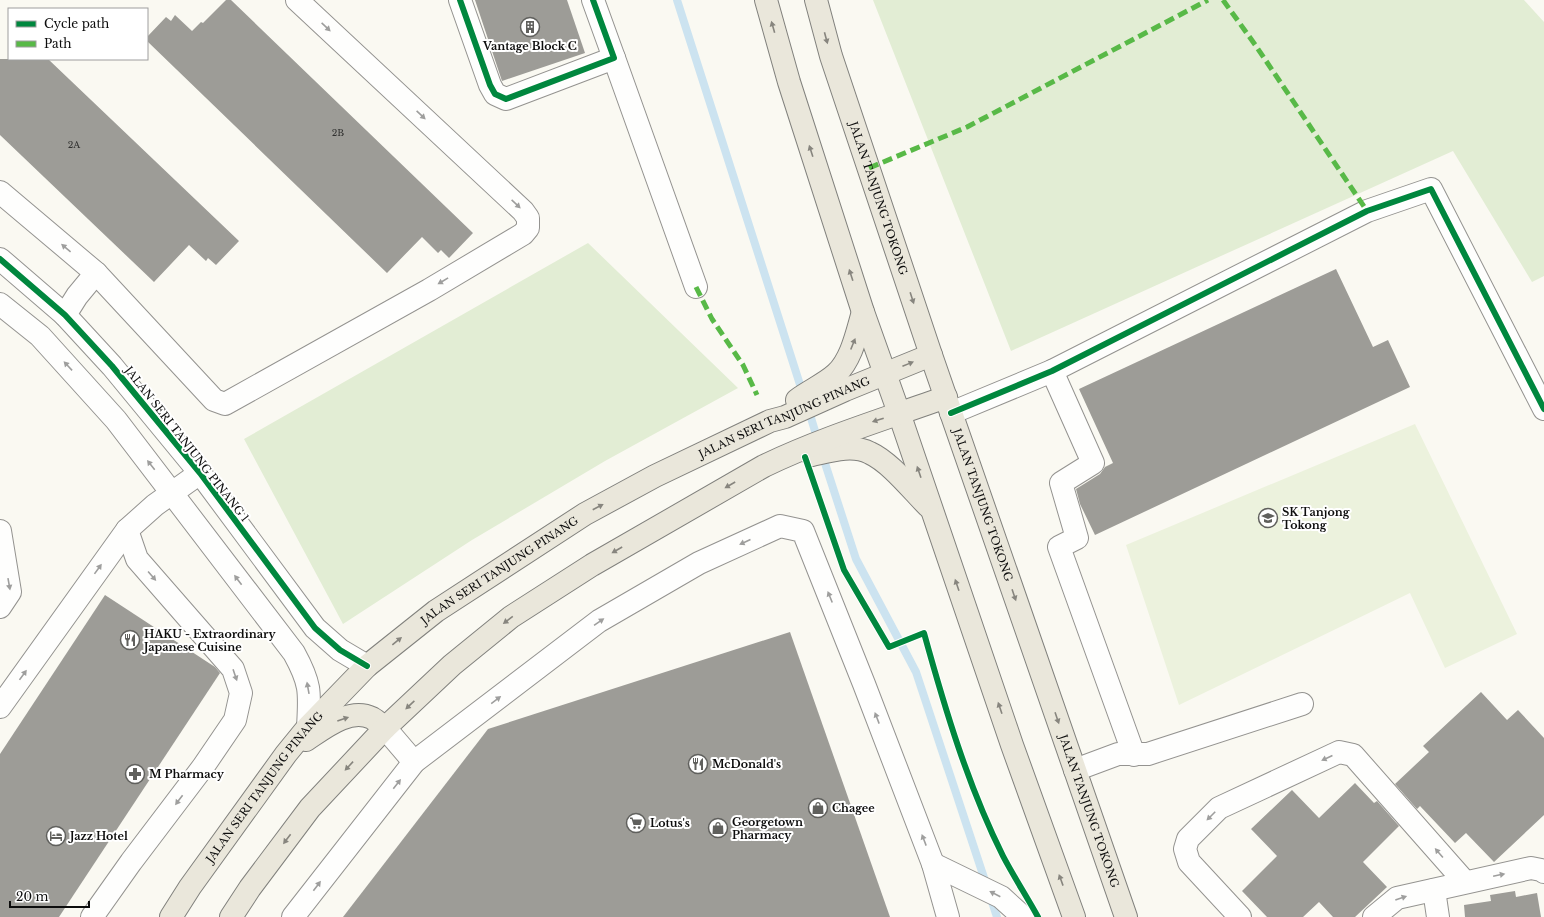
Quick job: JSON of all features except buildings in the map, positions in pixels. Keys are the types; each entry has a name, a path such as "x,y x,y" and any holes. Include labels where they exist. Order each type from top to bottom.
{"main road":[{"path":"766,0 789,82 862,312 1074,917"},
{"name":"JALAN TANJUNG TOKONG","path":"816,0 831,56 931,355 1126,917"},
{"path":"840,382 845,361 854,343 862,312"},
{"name":"JALAN SERI TANJUNG PINANG","path":"171,917 190,887 286,754 308,727 367,666 436,611 585,514 655,476 783,413 840,382 884,374 931,355"},
{"path":"231,917 250,888 310,808 385,728 452,664 512,618 592,565 764,466 798,455 858,427 899,414 948,405"},
{"path":"798,455 832,450 854,449 870,452 886,464 931,509"},
{"path":"286,754 327,726 342,719 356,715 372,718 385,728"}],"street":[{"path":"0,192 96,273 214,400 224,404 435,286 523,234 528,228 528,218 523,211 297,0"},
{"path":"460,0 490,85 495,94 500,97 506,99 614,58"},
{"path":"593,0 696,287"},
{"path":"948,405 1052,371 1367,211 1431,189 1544,409"},
{"name":"JALAN SERI TANJUNG PINANG 1","path":"0,259 65,315 112,366 200,473 316,628 340,650 367,666"},
{"path":"65,315 77,296 96,273"},
{"path":"0,304 40,336 116,420 294,653 308,683 310,697 308,727"},
{"path":"1052,371 1093,463 1061,483 1077,538 1059,547 1134,754"},
{"path":"0,706 128,530 146,512 200,473"},
{"path":"293,917 414,762 599,621 699,563 780,526 804,532 933,864 948,917"},
{"path":"92,917 204,767 235,720 241,693 233,669 137,559 128,530"},
{"path":"0,531 10,592 0,607"},
{"path":"111,552 137,559"},
{"path":"1075,770 1118,754 1148,754 1302,704"},
{"path":"385,728 414,762"},
{"path":"1240,917 1189,862 1185,849 1188,839 1219,808 1339,752 1353,756 1465,882"},
{"path":"933,864 1001,897 1023,917"},
{"path":"1374,917 1397,898 1531,868 1544,872"},
{"path":"1434,890 1438,917"}],"green space":[{"path":"873,0 1524,0 1544,22 1544,276 1532,282 1453,151 1011,351"},
{"path":"588,243 738,388 605,461 472,540 343,624 244,439"},
{"path":"1415,424 1517,634 1445,668 1410,593 1179,705 1126,545"}],"waterway":[{"path":"677,0 803,394"},
{"path":"808,408 818,441"},
{"path":"822,454 856,559 916,672 997,917"}],"marked path":[{"path":"869,168 967,127 1208,0"},
{"path":"1223,0 1256,46 1367,211"},
{"path":"696,287 712,319 743,365 757,395"}],"cycle path":[{"path":"460,0 490,85 495,94 506,99 614,58 593,0"},
{"path":"951,413 1052,371 1367,211 1431,189 1544,409"},
{"path":"0,259 65,315 112,366 200,473 315,628 340,650 367,666"},
{"path":"805,457 844,570 889,647 924,633 940,690 968,775 990,829 1003,856 1038,917"}],"place":[{"name":"Vantage Block C","path":"530,27"},
{"name":"SK Tanjong Tokong","path":"1268,518"},
{"name":"HAKU - Extraordinary Japanese Cuisine","path":"130,640"},
{"name":"McDonald's","path":"698,764"},
{"name":"M Pharmacy","path":"135,774"},
{"name":"Chagee","path":"818,808"},
{"name":"Lotus's","path":"636,823"},
{"name":"Georgetown Pharmacy","path":"718,828"},
{"name":"Jazz Hotel","path":"56,836"}]}
